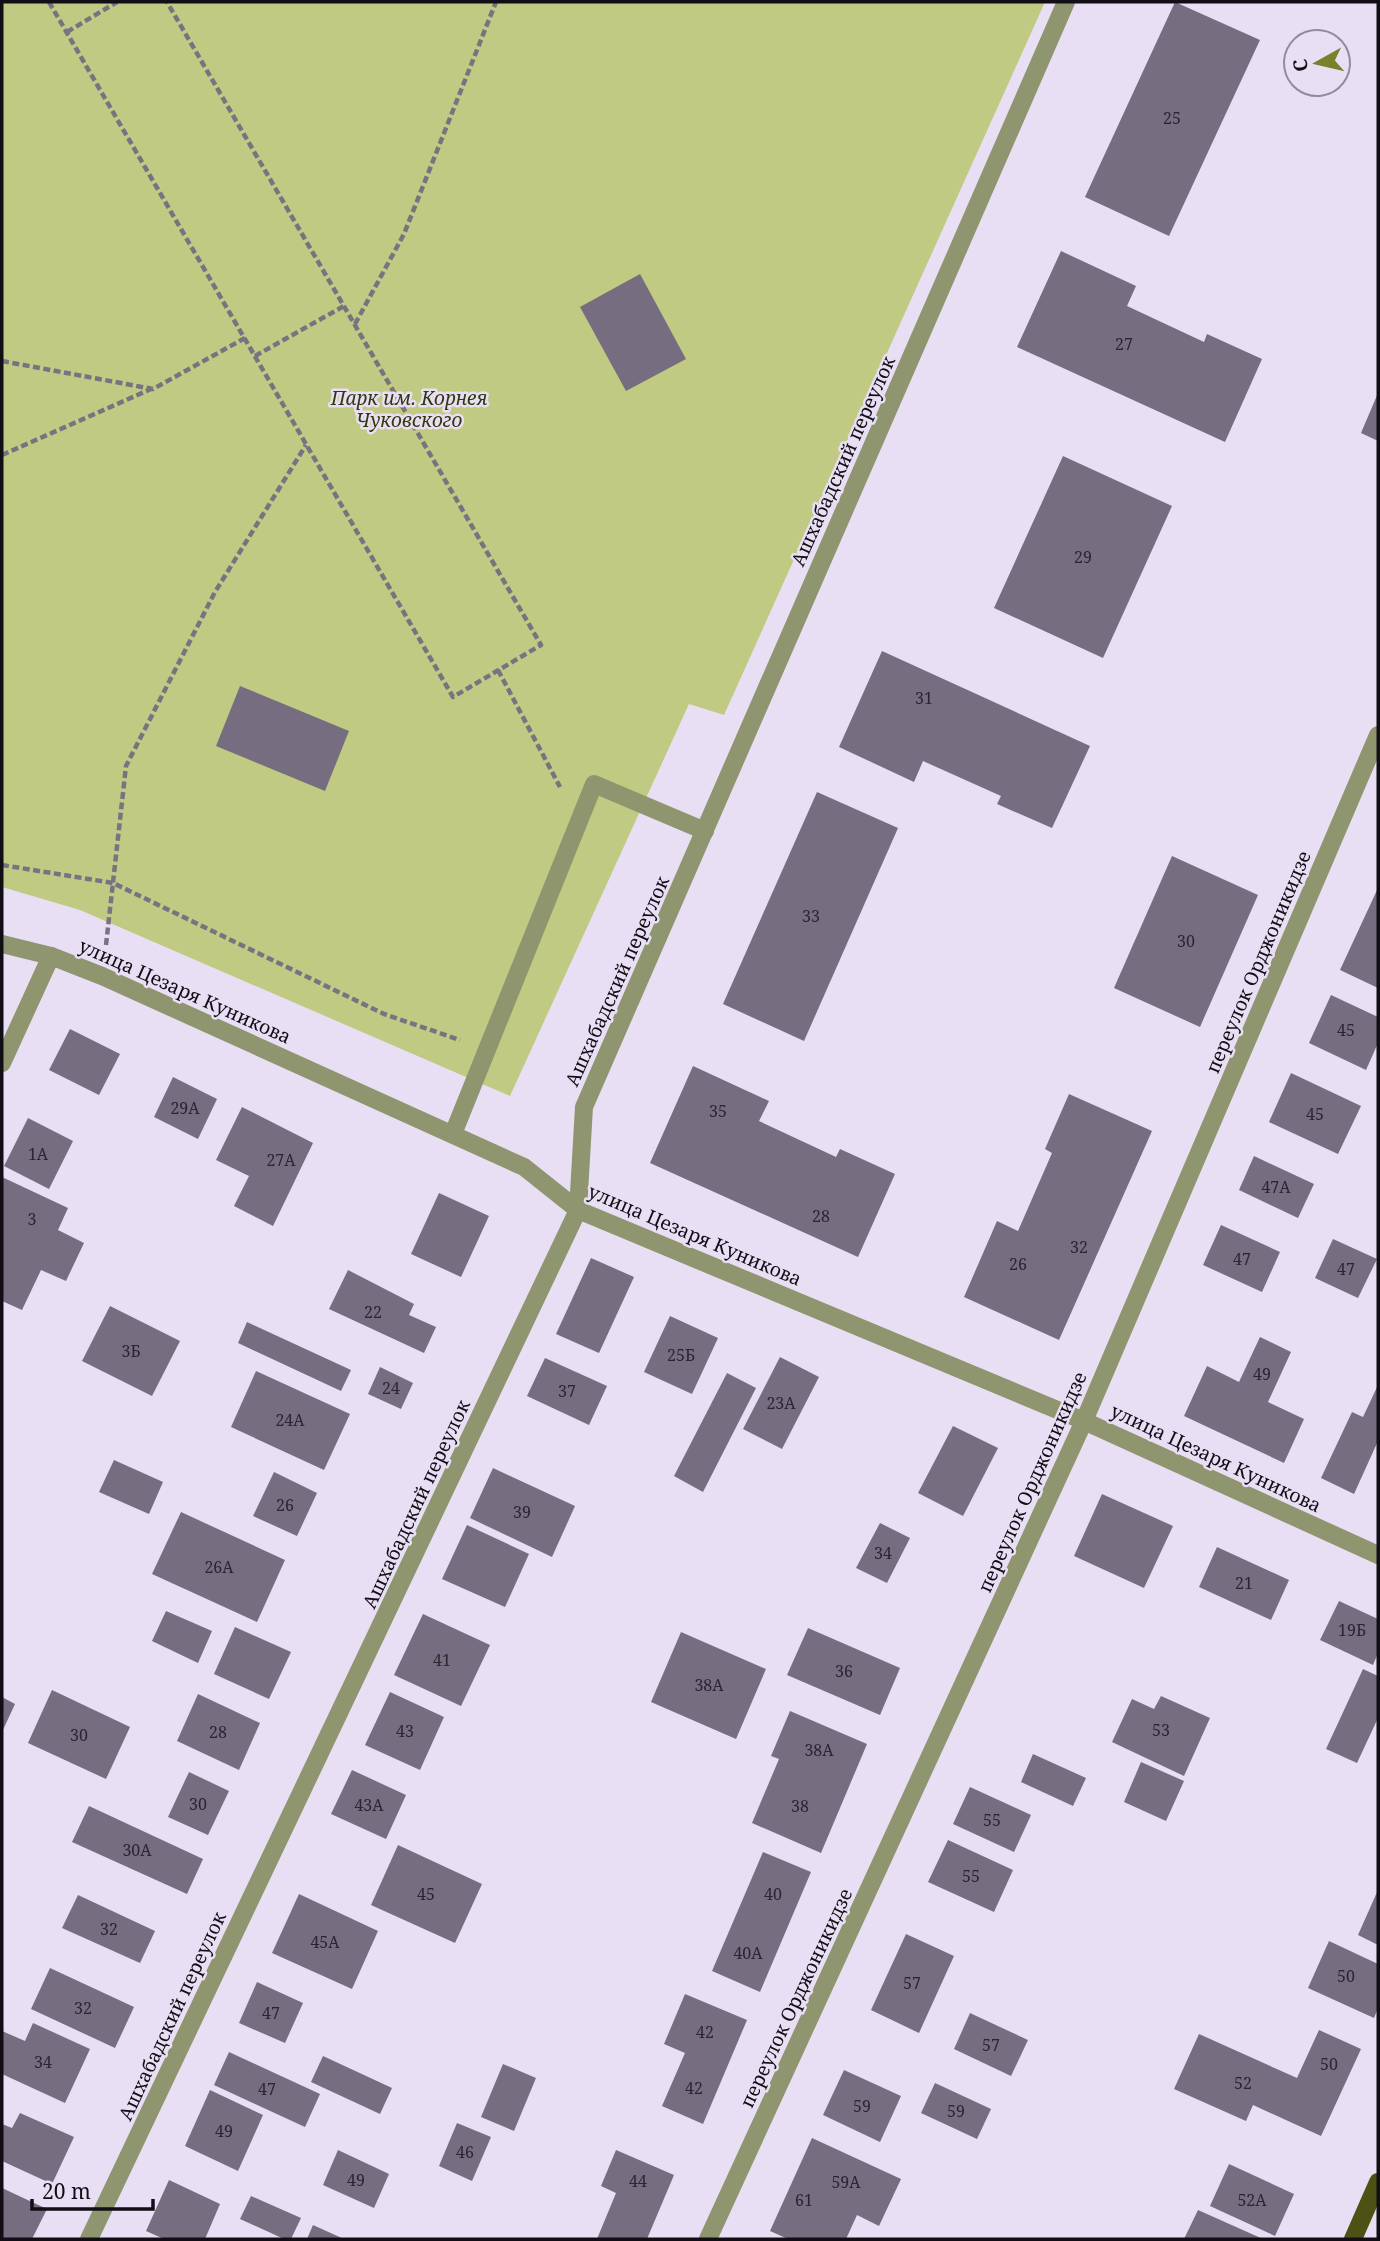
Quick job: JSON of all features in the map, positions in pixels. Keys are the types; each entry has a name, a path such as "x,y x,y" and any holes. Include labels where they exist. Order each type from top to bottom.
{"main road":[{"path":"1353,2239 1378,2182"}],"street":[{"name":"Ашхабадский переулок","path":"89,2239 578,1210 584,1107 1066,2"},
{"name":"переулок Орджоникидзе","path":"708,2239 1084,1421 1378,735"},
{"path":"453,1134 593,784 705,831"},
{"name":"улица Цезаря Куникова","path":"2,944 51,956 103,976 524,1167 578,1210 1084,1421 1378,1555"},
{"path":"2,1063 51,956"}],"path":[{"path":"49,2 453,697 541,645 167,2"},
{"path":"67,32 117,2"},
{"path":"355,325 404,234 496,2"},
{"path":"254,356 344,306"},
{"path":"2,455 153,388 244,338"},
{"path":"2,361 153,388"},
{"path":"103,976 126,766 215,592 306,444"},
{"path":"498,670 568,803 584,809"},
{"path":"2,865 113,883 384,1014 487,1050"}],"green space":[{"name":"Парк им. Корнея Чуковского","path":"2,2 1045,2 724,715 689,704 510,1096 80,910 2,887"}],"building":[{"path":"1175,2 1260,40 1169,236 1085,197"},
{"path":"1061,251 1136,286 1127,306 1204,342 1207,334 1262,359 1225,442 1017,347"},
{"path":"640,274 686,359 626,391 580,307"},
{"path":"1378,393 1378,441 1361,433"},
{"path":"1063,456 1172,506 1103,658 994,608"},
{"path":"882,651 1090,746 1052,828 997,804 1001,796 923,761 914,782 839,747"},
{"path":"240,686 349,731 325,791 216,746"},
{"path":"817,792 898,828 804,1041 723,1004"},
{"path":"1172,856 1258,895 1200,1027 1114,988"},
{"path":"1378,888 1378,988 1340,970"},
{"path":"1331,995 1378,1017 1378,1043 1366,1070 1309,1043"},
{"path":"70,1029 120,1054 99,1095 49,1070"},
{"path":"693,1066 769,1101 759,1121 836,1157 840,1149 895,1174 858,1257 650,1163"},
{"path":"1291,1073 1361,1106 1338,1154 1269,1122"},
{"path":"173,1077 217,1099 198,1139 154,1117"},
{"path":"1069,1094 1152,1131 1059,1340 964,1297 997,1221 1018,1231 1052,1153 1045,1149"},
{"path":"242,1107 313,1143 273,1226 234,1206 249,1176 216,1160"},
{"path":"28,1118 73,1141 49,1189 4,1166"},
{"path":"1254,1156 1314,1184 1298,1218 1239,1190"},
{"path":"2,1177 68,1208 58,1230 84,1243 66,1281 41,1270 22,1310 2,1301"},
{"path":"439,1193 489,1216 461,1277 411,1254"},
{"path":"1221,1225 1280,1252 1262,1292 1203,1265"},
{"path":"1333,1239 1377,1259 1358,1298 1315,1278"},
{"path":"591,1258 634,1277 599,1353 556,1334"},
{"path":"348,1270 414,1304 409,1315 436,1327 424,1353 329,1309"},
{"path":"110,1306 180,1341 152,1396 82,1361"},
{"path":"670,1316 718,1338 692,1394 644,1372"},
{"path":"247,1322 351,1370 341,1391 238,1343"},
{"path":"1260,1337 1291,1352 1268,1402 1304,1419 1284,1463 1184,1416 1207,1366 1239,1382"},
{"path":"780,1357 819,1377 782,1449 743,1429"},
{"path":"545,1358 607,1386 589,1425 527,1396"},
{"path":"380,1367 413,1383 401,1409 368,1394"},
{"path":"256,1371 350,1414 324,1470 231,1427"},
{"path":"727,1373 756,1388 703,1492 674,1476"},
{"path":"1378,1385 1378,1441 1354,1494 1321,1478 1352,1412 1363,1417"},
{"path":"953,1426 998,1448 963,1516 918,1493"},
{"path":"114,1460 163,1482 149,1514 99,1492"},
{"path":"493,1468 575,1506 552,1557 470,1518"},
{"path":"274,1472 317,1493 297,1536 253,1516"},
{"path":"1102,1494 1173,1526 1144,1588 1074,1556"},
{"path":"181,1512 285,1560 257,1622 152,1574"},
{"path":"880,1523 910,1538 887,1583 856,1568"},
{"path":"467,1525 529,1554 505,1607 442,1579"},
{"path":"1217,1547 1289,1580 1271,1620 1199,1587"},
{"path":"1339,1601 1378,1619 1378,1653 1373,1665 1320,1640"},
{"path":"166,1611 212,1631 198,1663 152,1641"},
{"path":"423,1614 490,1645 461,1706 394,1675"},
{"path":"235,1627 291,1652 269,1699 214,1674"},
{"path":"808,1628 900,1668 880,1715 787,1675"},
{"path":"681,1632 766,1669 736,1739 651,1702"},
{"path":"1363,1669 1378,1676 1378,1718 1357,1763 1326,1749"},
{"path":"52,1690 130,1727 106,1779 28,1743"},
{"path":"390,1692 444,1717 420,1770 365,1745"},
{"path":"198,1694 260,1723 239,1770 177,1741"},
{"path":"1161,1696 1210,1718 1184,1776 1112,1742 1132,1699 1154,1709"},
{"path":"2,1697 15,1704 2,1732"},
{"path":"790,1711 867,1744 821,1853 752,1823 779,1759 771,1756"},
{"path":"1033,1754 1086,1778 1073,1806 1021,1782"},
{"path":"1141,1762 1184,1781 1166,1821 1124,1802"},
{"path":"352,1770 406,1795 386,1839 331,1814"},
{"path":"189,1772 229,1791 208,1835 168,1817"},
{"path":"970,1787 1031,1815 1014,1852 953,1824"},
{"path":"89,1806 203,1859 187,1894 72,1842"},
{"path":"948,1840 1013,1870 994,1912 928,1882"},
{"path":"398,1845 482,1884 455,1943 371,1905"},
{"path":"763,1852 811,1872 760,1992 712,1971"},
{"path":"1378,1890 1378,1945 1358,1935"},
{"path":"299,1894 378,1931 352,1989 272,1953"},
{"path":"78,1895 155,1931 140,1963 62,1928"},
{"path":"906,1934 954,1956 919,2033 871,2010"},
{"path":"1329,1941 1378,1964 1378,2008 1374,2018 1308,1988"},
{"path":"50,1968 134,2007 115,2048 31,2009"},
{"path":"257,1982 303,2003 285,2043 239,2023"},
{"path":"685,1994 747,2020 703,2124 662,2106 685,2053 664,2044"},
{"path":"970,2013 1028,2040 1011,2076 954,2049"},
{"path":"33,2023 90,2049 65,2103 2,2074 2,2031 25,2041"},
{"path":"1319,2030 1361,2049 1321,2136 1253,2105 1246,2121 1174,2089 1199,2034 1297,2078"},
{"path":"229,2052 320,2094 305,2127 214,2085"},
{"path":"323,2056 392,2088 380,2114 311,2082"},
{"path":"503,2064 536,2078 514,2131 481,2117"},
{"path":"844,2070 901,2096 880,2142 823,2115"},
{"path":"935,2083 991,2109 977,2139 921,2113"},
{"path":"210,2090 263,2115 238,2171 185,2146"},
{"path":"20,2113 74,2137 52,2184 2,2161 2,2124 12,2128"},
{"path":"457,2123 491,2137 472,2181 439,2166"},
{"path":"812,2138 901,2179 879,2226 857,2215 846,2239 788,2239 770,2231"},
{"path":"338,2150 389,2174 374,2208 323,2185"},
{"path":"616,2150 674,2175 647,2239 597,2239 616,2193 601,2186"},
{"path":"1229,2164 1294,2194 1275,2236 1210,2206"},
{"path":"169,2180 220,2204 205,2239 164,2239 146,2231"},
{"path":"2,2188 47,2209 32,2239 2,2239"},
{"path":"251,2196 301,2218 291,2239 284,2239 240,2219"},
{"path":"1198,2210 1263,2239 1184,2239"},
{"path":"313,2225 344,2239 307,2239"}]}
